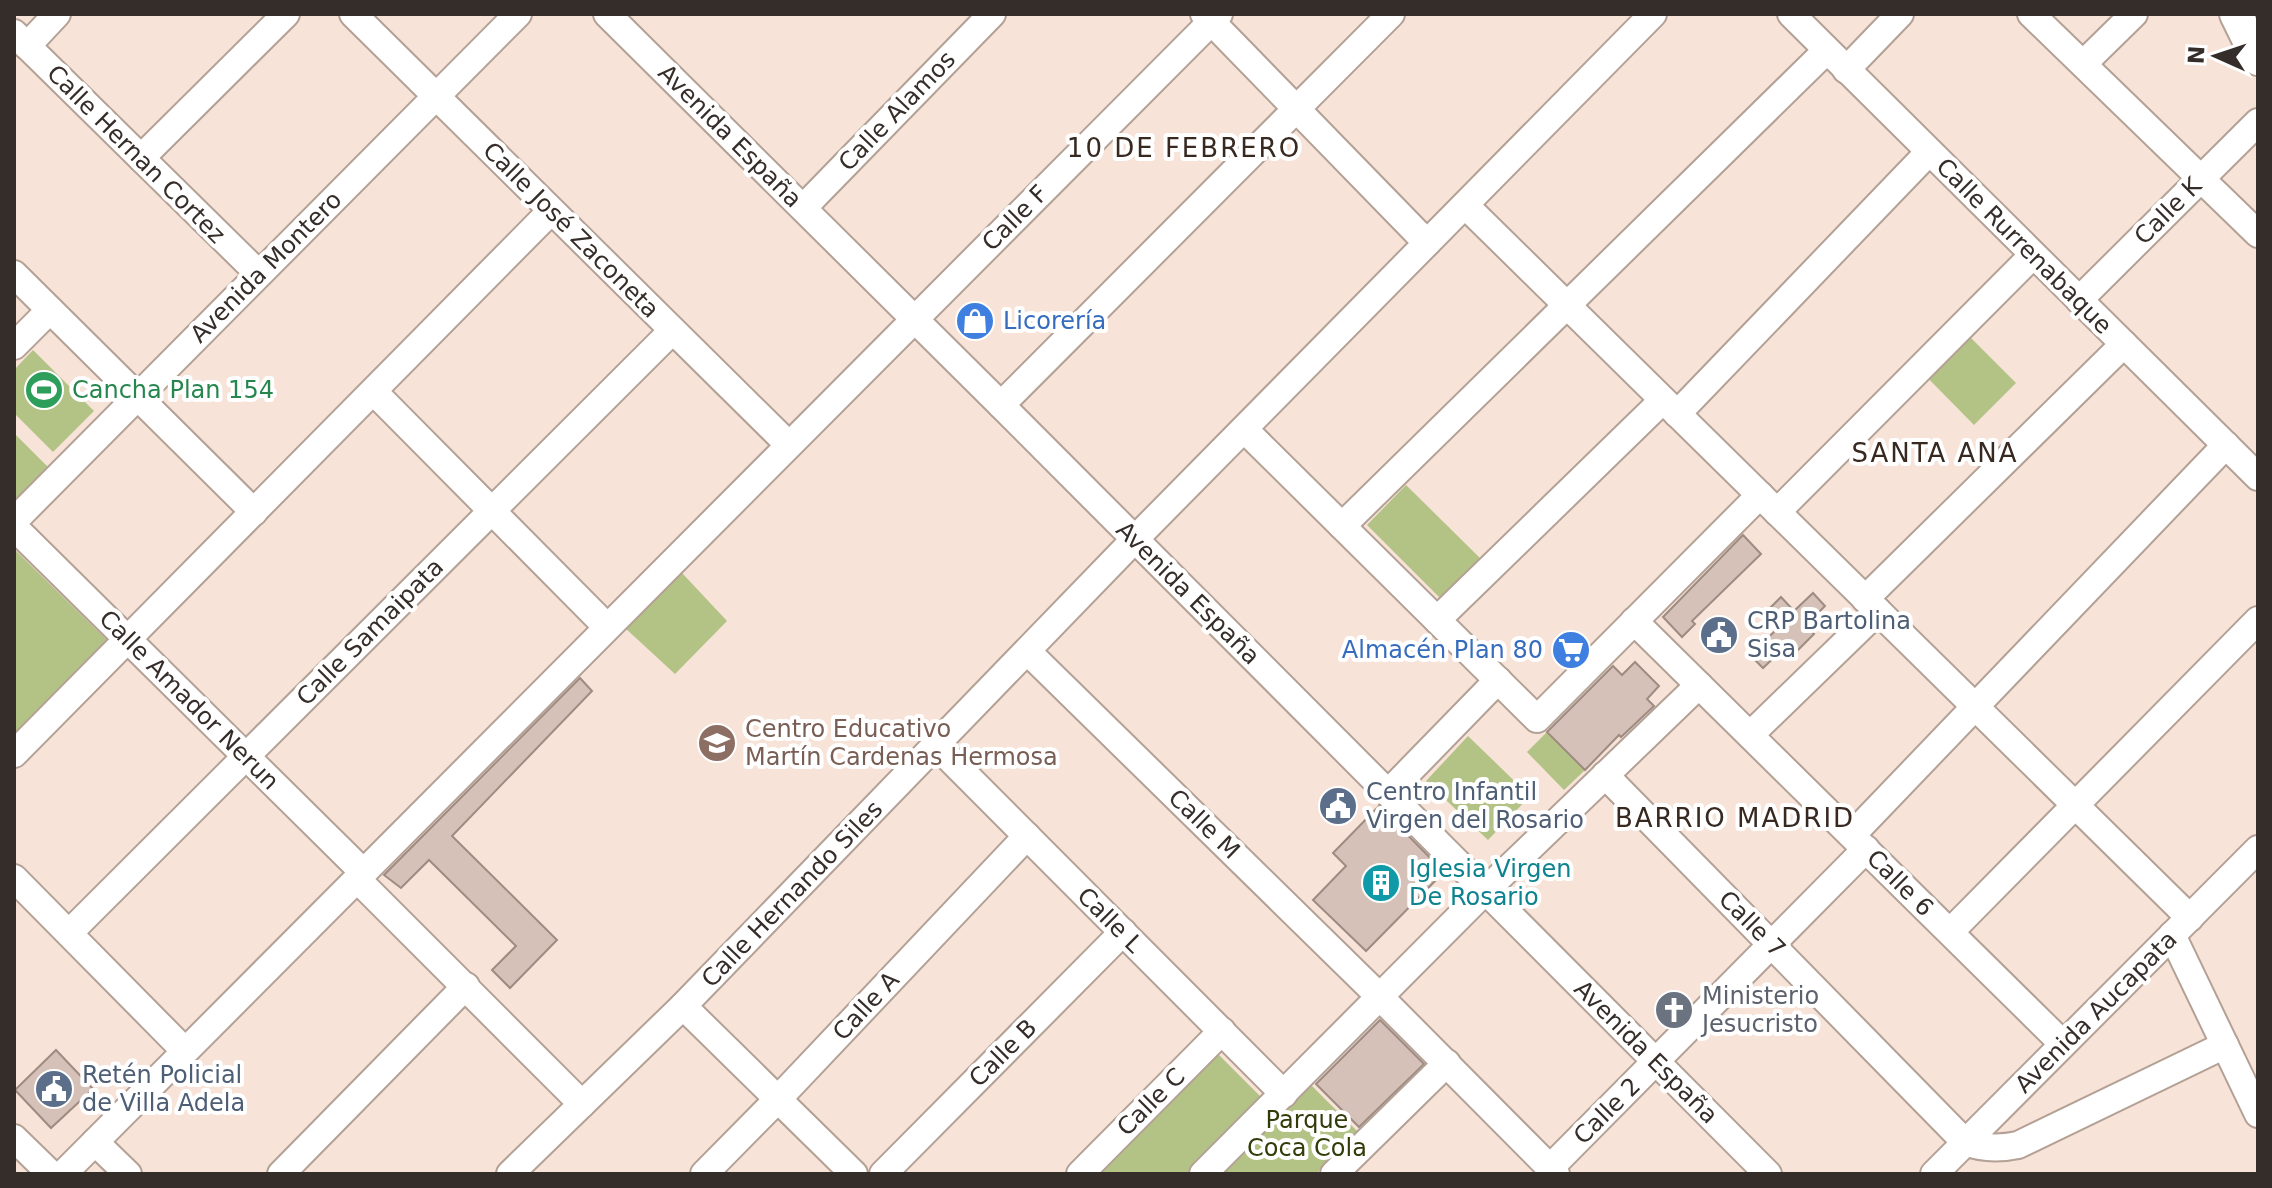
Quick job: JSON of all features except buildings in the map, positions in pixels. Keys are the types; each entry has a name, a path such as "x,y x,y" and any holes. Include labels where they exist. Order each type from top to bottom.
{"main road":[{"path":"2236,14 2258,59"}],"street":[{"path":"20,40 57,14"},
{"path":"141,158 286,14"},
{"name":"Calle José Zaconeta","path":"353,14 789,445"},
{"name":"Avenida Montero","path":"14,524 518,14"},
{"name":"Calle Alamos","path":"803,208 992,14"},
{"path":"1001,405 1391,14"},
{"name":"Calle Hernando Siles","path":"510,1174 683,1006 1135,539 1653,14"},
{"name":"Calle Rurrenabaque","path":"1791,14 2258,477"},
{"path":"1846,70 1900,14"},
{"path":"2031,14 2258,234"},
{"path":"2083,64 2134,14"},
{"path":"1211,16 1427,243"},
{"name":"Calle F","path":"63,1174 914,320 1211,16"},
{"name":"Avenida España","path":"625,20 803,208 1768,1174"},
{"name":"Calle Hernan Cortez","path":"20,40 259,274"},
{"path":"1342,526 1827,50"},
{"name":"Calle K","path":"2079,300 2258,122"},
{"path":"1437,620 1670,407 1929,152"},
{"path":"1465,205 2075,805 2181,926 2225,1045 2258,1114"},
{"path":"14,754 551,211"},
{"path":"1244,429 1537,719 1634,621 1769,504 2033,255"},
{"path":"14,274 254,512"},
{"path":"14,346 50,310"},
{"name":"Calle Samaipata","path":"69,933 672,331"},
{"path":"1750,735 2124,344"},
{"path":"374,392 607,627"},
{"name":"Calle 2","path":"1542,1168 1656,1062 1773,944 1975,707 2226,445"},
{"name":"Calle Amador Nerun","path":"14,524 246,756 582,1104"},
{"path":"1950,932 2258,620"},
{"name":"Calle 6","path":"1634,621 2063,1044"},
{"name":"Calle M","path":"1028,652 1447,1063 1542,1168"},
{"path":"1388,793 1498,680"},
{"path":"1203,1174 1485,891 1699,685"},
{"name":"Calle L","path":"937,746 1284,1094"},
{"name":"Calle 7","path":"1605,775 1965,1142"},
{"name":"Calle A","path":"704,1174 1027,836"},
{"name":"Avenida Aucapata","path":"1934,1174 2258,849"},
{"path":"14,878 185,1051"},
{"name":"Calle B","path":"883,1174 1123,932"},
{"path":"281,1174 466,986"},
{"path":"683,1006 854,1174"},
{"name":"Calle C","path":"1080,1174 1222,1031"},
{"path":"1965,1142 1998,1149 2018,1145 2225,1045"},
{"path":"1334,1174 1447,1063"},
{"path":"14,1138 51,1174"},
{"path":"95,1142 128,1174"}],"green space":[{"path":"1956,323 2016,383 1974,425 1915,365"},
{"name":"Cancha Plan 154","path":"33,350 94,411 53,452 14,413 14,370"},
{"path":"14,433 49,468 14,504"},
{"path":"1406,485 1483,561 1443,601 1367,525"},
{"path":"14,549 111,644 14,743"},
{"path":"682,573 727,621 675,674 624,627"},
{"path":"1547,732 1585,770 1564,790 1527,752"},
{"path":"1468,736 1530,796 1488,840 1426,781"},
{"path":"1215,1051 1262,1098 1186,1174 1093,1174"},
{"name":"Parque Coca Cola","path":"1309,1083 1358,1132 1316,1174 1218,1174"}],"place":[{"name":"Licorería","path":"975,321"},
{"name":"Cancha Plan 154","path":"44,390"},
{"name":"CRP Bartolina Sisa","path":"1719,635"},
{"name":"Almacén Plan 80","path":"1571,650"},
{"name":"Centro Educativo Martín Cardenas Hermosa","path":"717,743"},
{"name":"Centro Infantil Virgen del Rosario","path":"1338,806"},
{"name":"Iglesia Virgen De Rosario","path":"1381,883"},
{"name":"Ministerio Jesucristo","path":"1674,1010"},
{"name":"Retén Policial de Villa Adela","path":"54,1089"}],"district":[{"name":"10 DE FEBRERO","path":"1184,148"},
{"name":"SANTA ANA","path":"1935,453"},
{"name":"BARRIO MADRID","path":"1735,818"}]}
